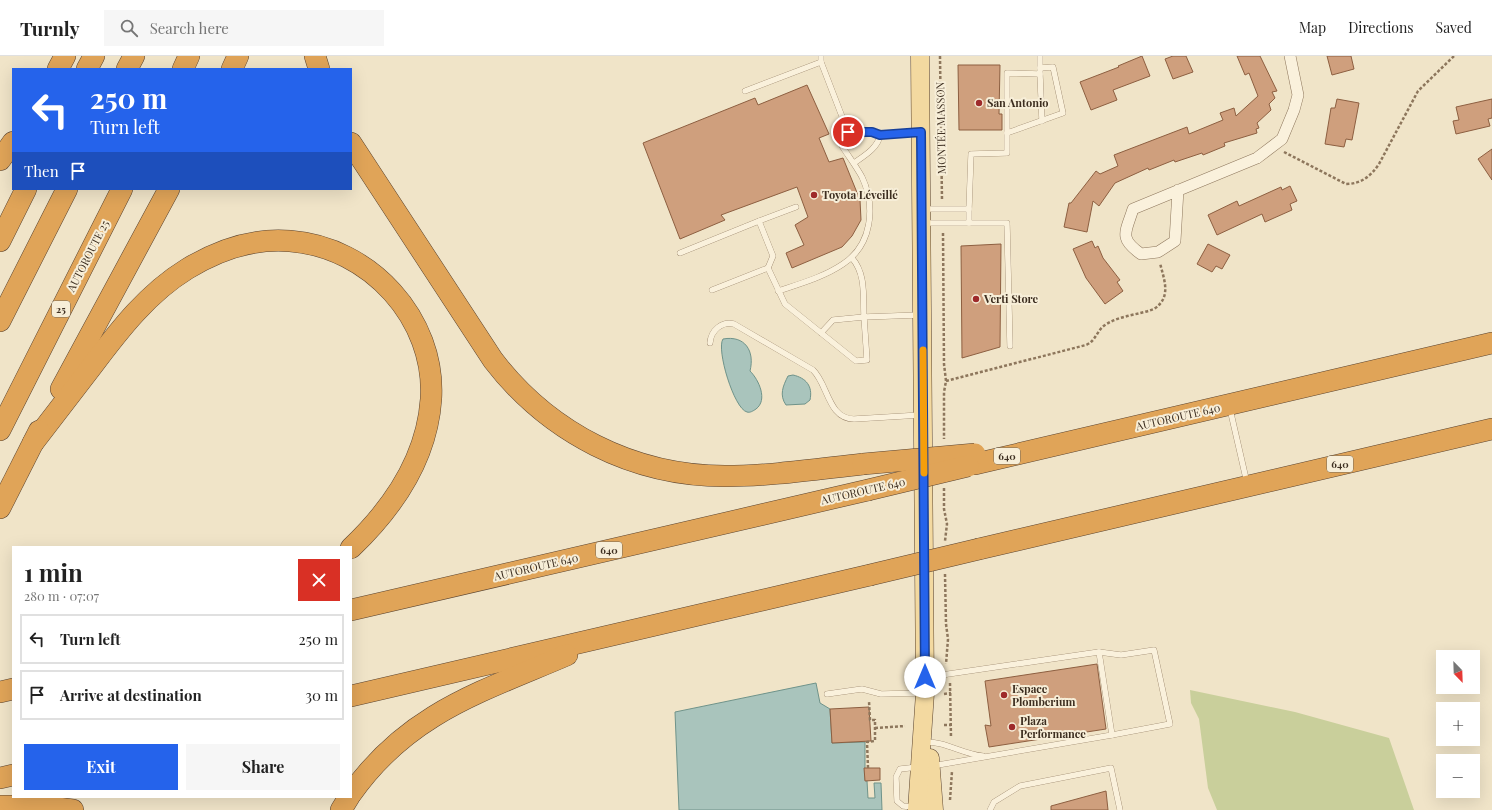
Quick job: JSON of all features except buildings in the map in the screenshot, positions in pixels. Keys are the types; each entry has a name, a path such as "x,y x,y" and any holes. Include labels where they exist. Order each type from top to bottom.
{"highway":[{"path":"59,68 66,56"},
{"path":"88,68 94,56"},
{"path":"128,68 134,56"},
{"path":"183,68 189,56"},
{"path":"218,68 224,56"},
{"path":"232,68 238,56"},
{"path":"315,56 319,68"},
{"path":"0,160 12,143"},
{"path":"352,145 504,375 532,404 574,434 613,455 648,467 684,474 724,476 765,475 863,464 975,459"},
{"path":"0,241 26,190"},
{"path":"0,321 66,190"},
{"name":"AUTOROUTE 25","path":"0,430 121,190"},
{"path":"0,508 164,190"},
{"path":"116,285 168,190"},
{"path":"33,443 129,318 155,293 185,270 227,250 257,242 291,241 322,247 362,265 374,274 395,295 404,307 417,330 429,368 429,412 427,427 417,458 391,502 369,530 352,547"},
{"name":"AUTOROUTE 640","path":"352,610 868,490 975,459 1040,449 1492,344"},
{"name":"640","path":"352,696 1492,429"},
{"path":"352,793 369,771 391,748 409,732 438,713 471,696 617,633"},
{"path":"0,692 12,689"},
{"path":"0,778 12,775"},
{"path":"341,810 348,798"},
{"path":"0,806 42,806 73,810"}],"main road":[{"name":"MONTÉE MASSON","path":"920,56 924,415 925,767 929,808"}],"street":[{"path":"1178,190 1175,241 1158,252 1141,254 1129,246 1125,236 1133,209 1178,190 1257,158 1282,139 1294,110 1298,95 1290,56"}],"lane":[{"path":"1040,56 1042,121"},
{"path":"745,91 821,59 848,132"},
{"path":"969,223 971,154 1007,153 1007,133 1007,73 1040,71 1053,67 1063,114 1007,133"},
{"path":"848,132 872,132 880,135 921,132"},
{"path":"778,291 826,273 852,258 865,239 870,219 864,184 854,163 842,146 842,141 848,132"},
{"path":"854,163 874,147 879,141 880,135"},
{"path":"680,253 796,207"},
{"path":"922,216 969,209"},
{"path":"922,216 969,223 1007,223 1010,346"},
{"path":"712,290 768,268 773,256 758,221"},
{"path":"768,268 785,304 856,361 867,360 862,273 859,266 852,258"},
{"path":"821,333 833,320 864,317 923,315"},
{"path":"710,343 710,337 717,328 729,323 734,324 813,370 821,380 835,411 844,418 854,419 924,415"},
{"path":"1229,405 1248,486"},
{"path":"827,694 862,689 881,694 1099,652 1121,655 1154,650 1170,724 925,767"},
{"path":"1099,652 1112,735"},
{"path":"925,742 943,744 967,753 991,756"},
{"path":"990,810 994,802 1020,786 1111,768 1120,810"}],"path":[{"name":"MONTÉE MASSON","path":"940,56 942,201"},
{"path":"1287,154 1346,184 1363,180 1374,171 1379,164 1418,91 1454,56"},
{"path":"946,381 1086,345 1094,340 1103,326 1110,322 1160,306 1166,291 1161,266"},
{"path":"950,682 951,740"},
{"path":"944,694 950,693"},
{"path":"868,768 867,742 875,741 874,720 870,720 870,707"},
{"path":"944,725 951,725"},
{"path":"875,728 905,726"},
{"path":"929,808 952,770"}],"green space":[{"path":"1190,690 1295,712 1389,738 1414,810 1217,810 1208,788 1199,719 1191,703"}],"water":[{"path":"731,338 743,342 749,351 751,357 750,371 759,385 762,395 760,405 752,412 747,412 742,408 732,390 724,366 721,345 723,339"},
{"path":"793,375 802,378 808,383 811,395 810,400 805,404 786,405 784,401 782,394 783,387 788,376"},
{"path":"816,683 820,703 830,709 832,743 865,742 865,780 867,781 868,798 875,798 874,783 881,783 882,810 679,810 675,712"}],"slow traffic":[{"path":"923,350 924,473"}],"place":[{"name":"San Antonio","path":"979,103"},
{"name":"Toyota Léveillé","path":"814,195"},
{"name":"Verti Store","path":"976,299"},
{"name":"Espace Plomberium","path":"1004,695"},
{"name":"Plaza Performance","path":"1012,727"}],"route":[{"path":"848,132 872,132 880,135 921,132 925,677"}]}
